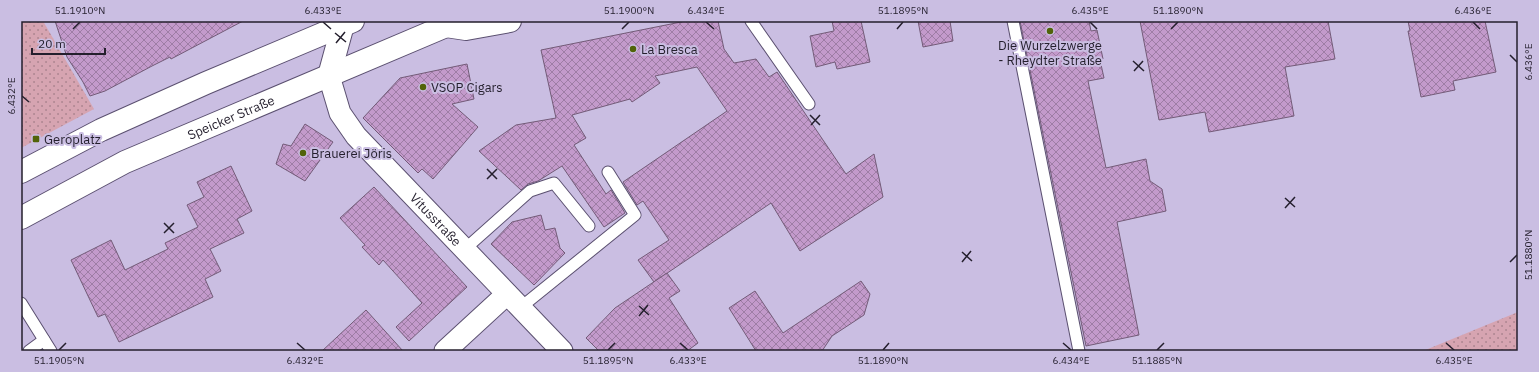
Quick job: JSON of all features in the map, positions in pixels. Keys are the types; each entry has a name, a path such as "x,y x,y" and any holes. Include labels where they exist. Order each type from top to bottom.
{"main road":[{"path":"449,23 466,29 510,21"},
{"path":"329,76 347,22"},
{"path":"21,172 108,127 347,22"},
{"name":"Speicker Straße","path":"21,218 125,162 329,76 449,23"}],"street":[{"name":"Vitusstraße","path":"329,76 340,113 356,136 562,351"},
{"path":"445,351 514,301"}],"lane":[{"path":"751,21 809,104"},
{"path":"1012,21 1079,351"},
{"path":"514,301 636,215 608,172"},
{"path":"465,249 530,191 554,183 589,226"},
{"path":"21,303 51,351"},
{"path":"28,351 44,340"}],"shaded area":[{"path":"21,21 43,21 94,109 21,148"},
{"path":"1518,312 1518,351 1423,351"}],"building":[{"path":"55,21 243,21 171,59 170,57 105,91 90,96 67,57"},
{"path":"686,21 718,21 724,49 734,63 756,59 769,77 777,72 846,174 874,154 883,197 800,251 771,203 654,282 638,260 669,240 643,201 637,205 623,182 727,111 697,67 655,76 660,83 632,102 630,99 572,115 586,138 574,145 606,194 611,190 625,213 604,227 562,166 538,181 528,184 521,190 479,151 516,125 556,118 541,50"},
{"path":"832,21 861,21 870,62 837,69 835,62 816,67 810,36 834,31"},
{"path":"918,21 950,21 953,41 923,47"},
{"path":"1020,21 1089,21 1091,31 1097,30 1103,59 1100,60 1104,78 1088,81 1106,168 1146,159 1150,181 1162,189 1166,211 1117,222 1139,335 1086,346"},
{"path":"1140,21 1328,21 1335,59 1285,67 1294,116 1209,132 1205,112 1159,120"},
{"path":"1408,21 1485,21 1496,72 1453,81 1455,90 1421,97 1408,31 1410,31"},
{"path":"467,64 474,99 452,104 478,127 433,179 422,169 418,173 363,118 400,78"},
{"path":"305,124 333,142 305,181 276,164 283,144 291,146"},
{"path":"231,166 252,211 237,219 244,233 210,249 221,271 205,279 213,297 119,342 105,314 98,317 71,260 111,240 125,270 168,249 165,243 198,227 187,205 204,197 197,182"},
{"path":"374,187 467,287 409,341 396,327 422,303 383,260 379,265 362,247 365,245 340,218"},
{"path":"541,215 545,230 555,228 560,248 565,253 534,285 491,244 512,222"},
{"path":"667,273 680,291 669,298 698,343 687,351 599,351 586,338 615,308"},
{"path":"861,281 870,294 864,315 832,336 822,351 756,351 729,308 755,291 783,333"},
{"path":"366,310 403,351 322,351"}],"place":[{"name":"Die Wurzelzwerge - Rheydter Straße","path":"1050,31"},
{"name":"La Bresca","path":"633,49"},
{"name":"VSOP Cigars","path":"423,87"},
{"name":"Geroplatz","path":"36,139"},
{"name":"Brauerei Jöris","path":"303,153"}]}
